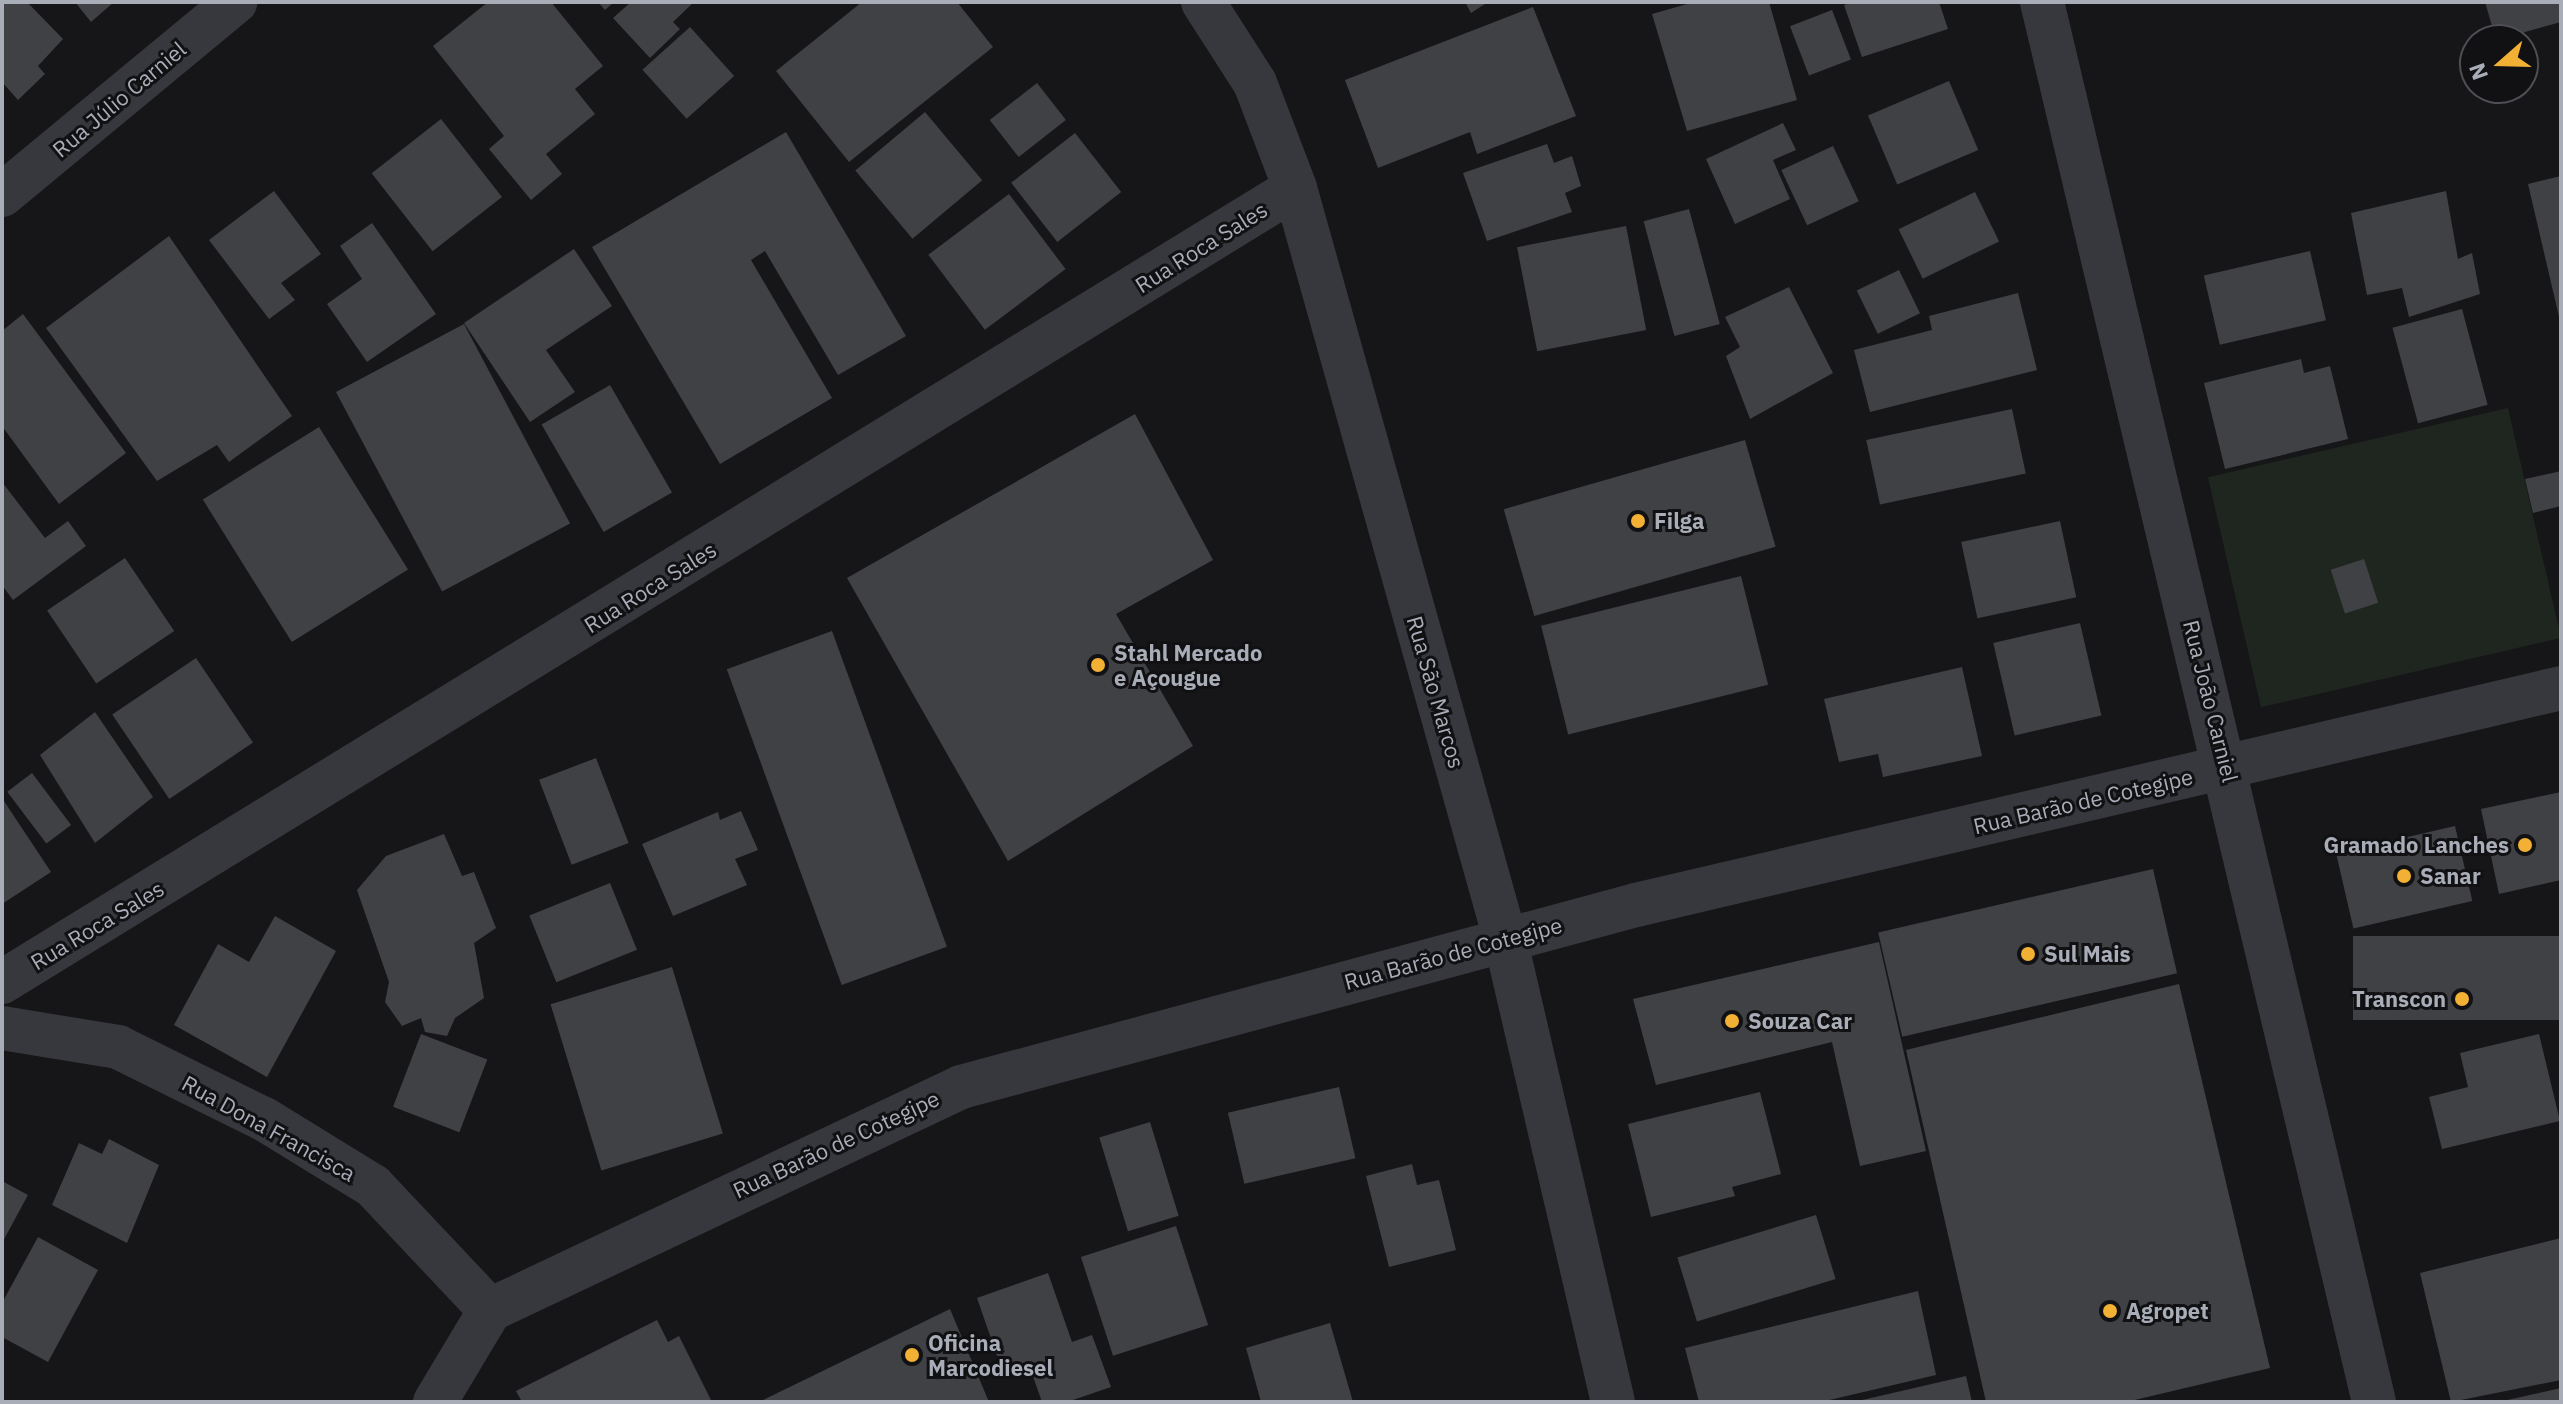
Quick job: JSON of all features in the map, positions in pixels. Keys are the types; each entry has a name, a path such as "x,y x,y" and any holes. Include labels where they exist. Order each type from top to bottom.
{"street":[{"name":"Rua Júlio Carniel","path":"2,195 235,2"},
{"name":"Rua São Marcos","path":"1203,2 1255,83 1295,188 1505,938 1613,1402"},
{"name":"Rua João Carniel","path":"2042,2 2228,767 2374,1402"},
{"name":"Rua Roca Sales","path":"2,982 1295,188"},
{"name":"Rua Barão de Cotegipe","path":"490,1310 961,1087 1505,938 2561,688"},
{"name":"Rua Dona Francisca","path":"2,1028 118,1047 264,1119 373,1186 490,1310"},
{"path":"435,1402 490,1310"}],"shaded area":[{"path":"2508,408 2561,638 2261,707 2208,477"}],"building":[{"path":"2,2 27,2 63,39 38,66 45,74 18,100 2,82"},
{"path":"75,2 114,2 91,22"},
{"path":"488,2 551,2 603,66 575,89 595,114 546,154 562,174 531,200 489,149 504,136 433,46"},
{"path":"598,2 614,2 605,10"},
{"path":"631,2 694,2 673,22 680,29 650,58 613,18"},
{"path":"862,2 957,2 993,47 849,162 776,71"},
{"path":"1465,2 1488,2 1471,13"},
{"path":"1694,2 1769,2 1797,100 1687,131 1652,14"},
{"path":"1854,2 1939,2 1948,29 1862,57 1844,5"},
{"path":"2485,2 2561,2 2561,22 2539,28 2539,24 2491,24"},
{"path":"1533,7 1576,116 1477,154 1470,132 1378,168 1345,80"},
{"path":"1832,10 1851,59 1809,76 1790,26"},
{"path":"690,27 734,76 687,119 642,70"},
{"path":"1949,81 1978,150 1897,184 1868,115"},
{"path":"1037,83 1066,120 1019,157 990,120"},
{"path":"925,112 982,180 912,239 855,170"},
{"path":"441,119 502,197 433,251 372,173"},
{"path":"1783,123 1796,150 1773,160 1790,199 1735,224 1706,159"},
{"path":"786,132 906,336 838,375 765,251 751,260 832,398 720,464 592,247"},
{"path":"1075,133 1121,192 1057,242 1011,183"},
{"path":"1547,144 1554,163 1572,156 1581,186 1565,193 1572,212 1487,241 1463,173"},
{"path":"1833,146 1859,201 1807,225 1781,170"},
{"path":"2561,176 2561,321 2560,321 2528,184"},
{"path":"274,191 321,254 281,283 295,300 269,319 209,240"},
{"path":"2446,191 2458,259 2472,253 2480,294 2409,317 2402,288 2367,295 2351,213"},
{"path":"1975,192 1999,241 1923,279 1899,229"},
{"path":"1009,194 1066,269 985,330 928,255"},
{"path":"1689,209 1720,324 1674,336 1644,221"},
{"path":"372,223 436,314 367,362 327,304 362,279 340,246"},
{"path":"1626,226 1646,330 1537,351 1517,247"},
{"path":"169,236 292,416 229,462 217,445 157,481 46,328"},
{"path":"574,249 612,306 546,350 575,392 530,422 464,323"},
{"path":"2310,251 2326,320 2220,345 2204,276"},
{"path":"1899,270 1920,313 1878,334 1857,291"},
{"path":"1789,287 1833,373 1750,419 1726,356 1740,347 1725,317"},
{"path":"2018,293 2037,370 1870,412 1854,350 1932,330 1929,316"},
{"path":"2462,309 2488,405 2418,423 2392,328"},
{"path":"23,314 126,453 59,504 2,426 2,331"},
{"path":"464,324 570,524 442,592 336,392"},
{"path":"2301,359 2304,373 2330,366 2348,439 2225,469 2204,383"},
{"path":"610,385 672,492 604,532 542,425"},
{"path":"2012,409 2026,474 1880,505 1866,440"},
{"path":"1135,414 1213,560 1116,614 1193,746 1008,861 847,578"},
{"path":"319,427 408,569 292,642 203,500"},
{"name":"Filga","path":"1745,440 1776,547 1534,616 1504,509"},
{"path":"2561,471 2561,506 2533,513 2525,479"},
{"path":"2,482 45,538 68,521 86,546 13,600 2,585"},
{"path":"2060,521 2076,597 1977,618 1961,542"},
{"path":"125,558 174,631 96,684 47,611"},
{"path":"2364,559 2378,603 2345,614 2331,570"},
{"name":"Filga","path":"1741,576 1768,685 1568,735 1541,626"},
{"path":"2080,623 2101,716 2015,736 1993,643"},
{"path":"832,631 947,947 842,985 727,669"},
{"path":"196,658 253,743 169,799 112,714"},
{"path":"1962,667 1982,756 1883,777 1878,754 1839,762 1824,699"},
{"path":"95,712 153,797 95,843 40,755"},
{"path":"596,758 629,843 572,865 539,780"},
{"path":"32,773 71,825 46,844 7,792"},
{"name":"Gramado Lanches","path":"2561,792 2561,880 2499,894 2481,809"},
{"path":"2,798 51,872 2,904"},
{"path":"741,811 758,850 735,859 747,885 673,916 642,844 718,812 720,820"},
{"name":"Sanar","path":"2455,826 2472,901 2353,928 2336,853"},
{"path":"444,834 462,876 474,872 496,928 474,943 484,998 455,1018 447,1036 425,1032 421,1018 402,1026 385,1002 389,982 357,890 386,856"},
{"name":"Sul Mais","path":"2153,869 2177,973 1902,1037 1878,932"},
{"path":"610,883 637,950 556,982 529,916"},
{"path":"275,916 336,951 267,1077 174,1025 218,944 249,962"},
{"name":"Transcon","path":"2353,936 2561,936 2561,1020 2353,1020"},
{"path":"1879,942 1926,1151 1860,1166 1832,1042 1656,1085 1633,999"},
{"path":"672,967 723,1133 601,1171 551,1004"},
{"path":"2179,984 2270,1368 2126,1402 1986,1402 1906,1050"},
{"path":"421,1034 487,1059 459,1132 393,1107"},
{"path":"2539,1034 2560,1121 2442,1149 2429,1097 2468,1087 2460,1053"},
{"path":"1339,1087 1355,1158 1244,1184 1228,1113"},
{"path":"1760,1092 1781,1174 1732,1187 1735,1196 1651,1217 1628,1124"},
{"path":"1150,1122 1179,1216 1128,1231 1099,1137"},
{"path":"109,1139 159,1165 127,1243 52,1205 79,1143 102,1154"},
{"path":"1412,1164 1417,1185 1439,1180 1456,1250 1389,1267 1366,1176"},
{"path":"2,1181 28,1195 2,1243"},
{"path":"1816,1215 1836,1279 1697,1321 1677,1257"},
{"path":"1176,1226 1208,1325 1113,1356 1081,1257"},
{"path":"38,1237 98,1270 48,1362 2,1337 2,1303"},
{"path":"2561,1238 2561,1380 2451,1402 2420,1273"},
{"path":"1048,1273 1072,1342 1092,1335 1111,1387 1067,1402 1042,1402 1029,1365 1003,1373 977,1298"},
{"path":"1918,1291 1936,1375 1821,1402 1699,1402 1685,1348"},
{"name":"Oficina Marcodiesel","path":"950,1309 989,1402 759,1402"},
{"path":"657,1320 668,1342 679,1336 712,1402 522,1402 516,1391"},
{"path":"1330,1323 1353,1402 1261,1402 1246,1348"},
{"path":"1966,1376 1972,1402 1858,1402 1858,1401"},
{"path":"2561,1388 2561,1402 2503,1402 2503,1401"}],"place":[{"name":"Filga","path":"1638,521"},
{"name":"Stahl Mercado e Açougue","path":"1098,665"},
{"name":"Gramado Lanches","path":"2525,845"},
{"name":"Sanar","path":"2404,876"},
{"name":"Sul Mais","path":"2028,954"},
{"name":"Transcon","path":"2462,999"},
{"name":"Souza Car","path":"1732,1021"},
{"name":"Agropet","path":"2110,1311"},
{"name":"Oficina Marcodiesel","path":"912,1355"}]}
